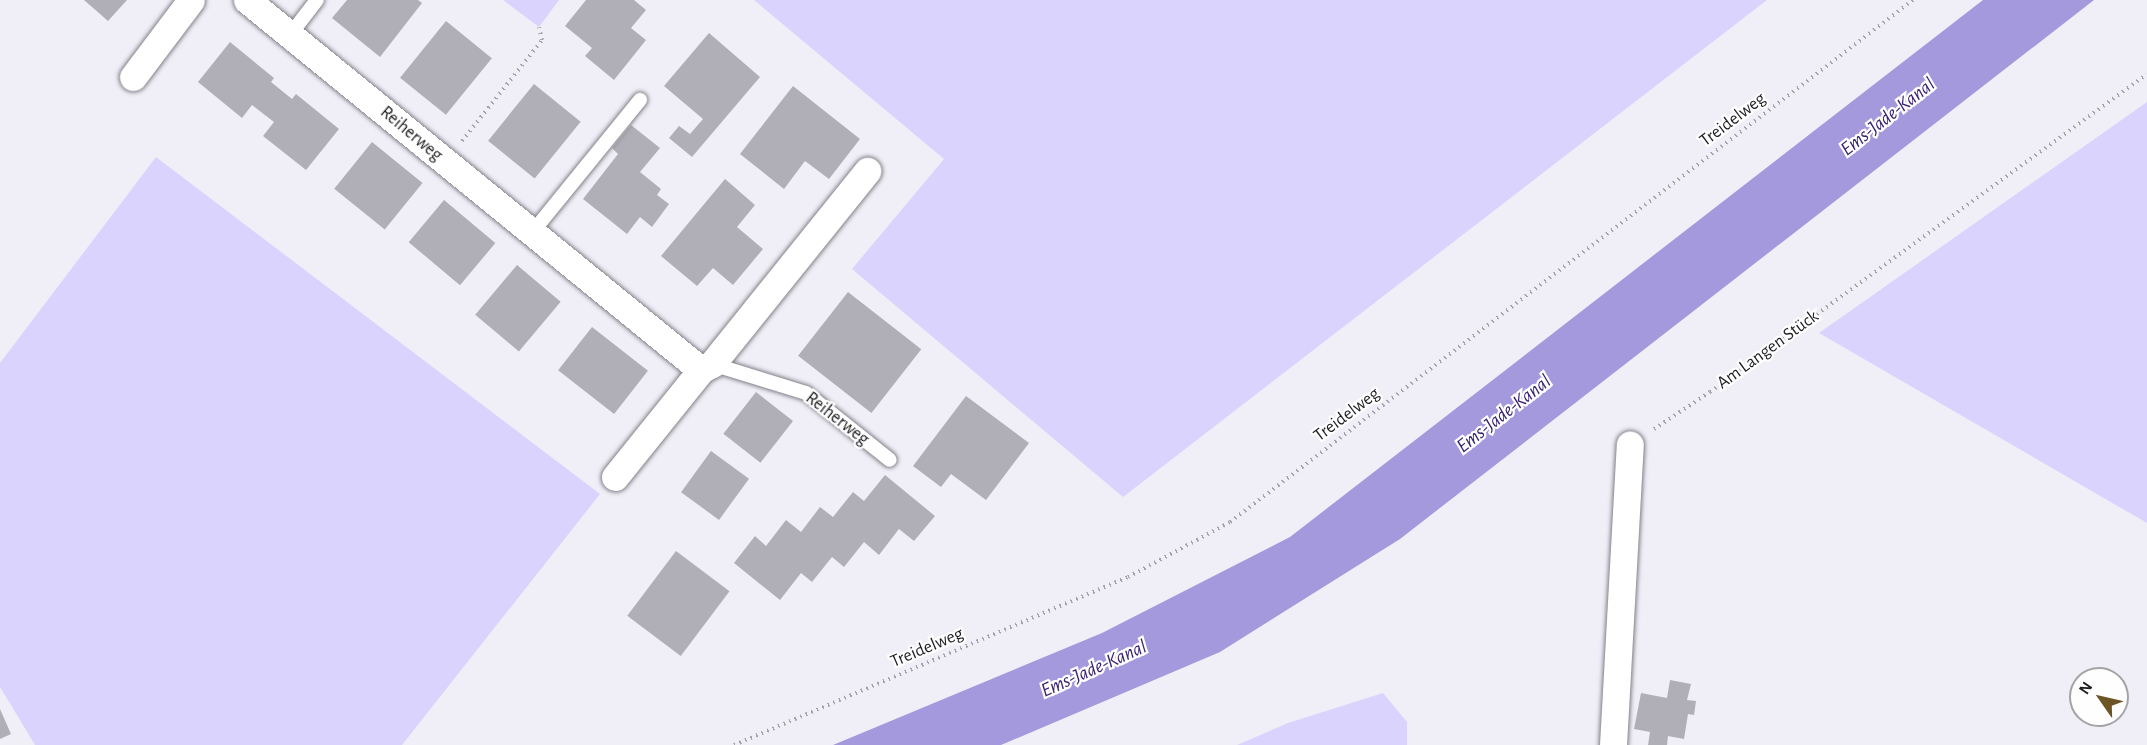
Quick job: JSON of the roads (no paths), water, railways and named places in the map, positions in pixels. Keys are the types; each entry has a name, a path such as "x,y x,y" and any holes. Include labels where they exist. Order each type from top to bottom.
{"street":[{"path":"133,77 191,0"},
{"name":"Reiherweg","path":"247,0 531,234 706,367"},
{"path":"615,477 867,171"},
{"path":"1613,745 1630,444"}],"lane":[{"path":"290,34 317,0"},
{"path":"531,234 640,100"},
{"name":"Reiherweg","path":"706,367 806,393 890,460"}],"water":[{"name":"Ems-Jade-Kanal","path":"1983,0 2094,0 1400,539 1220,652 1001,745 833,745 1102,633 1290,537"}]}
